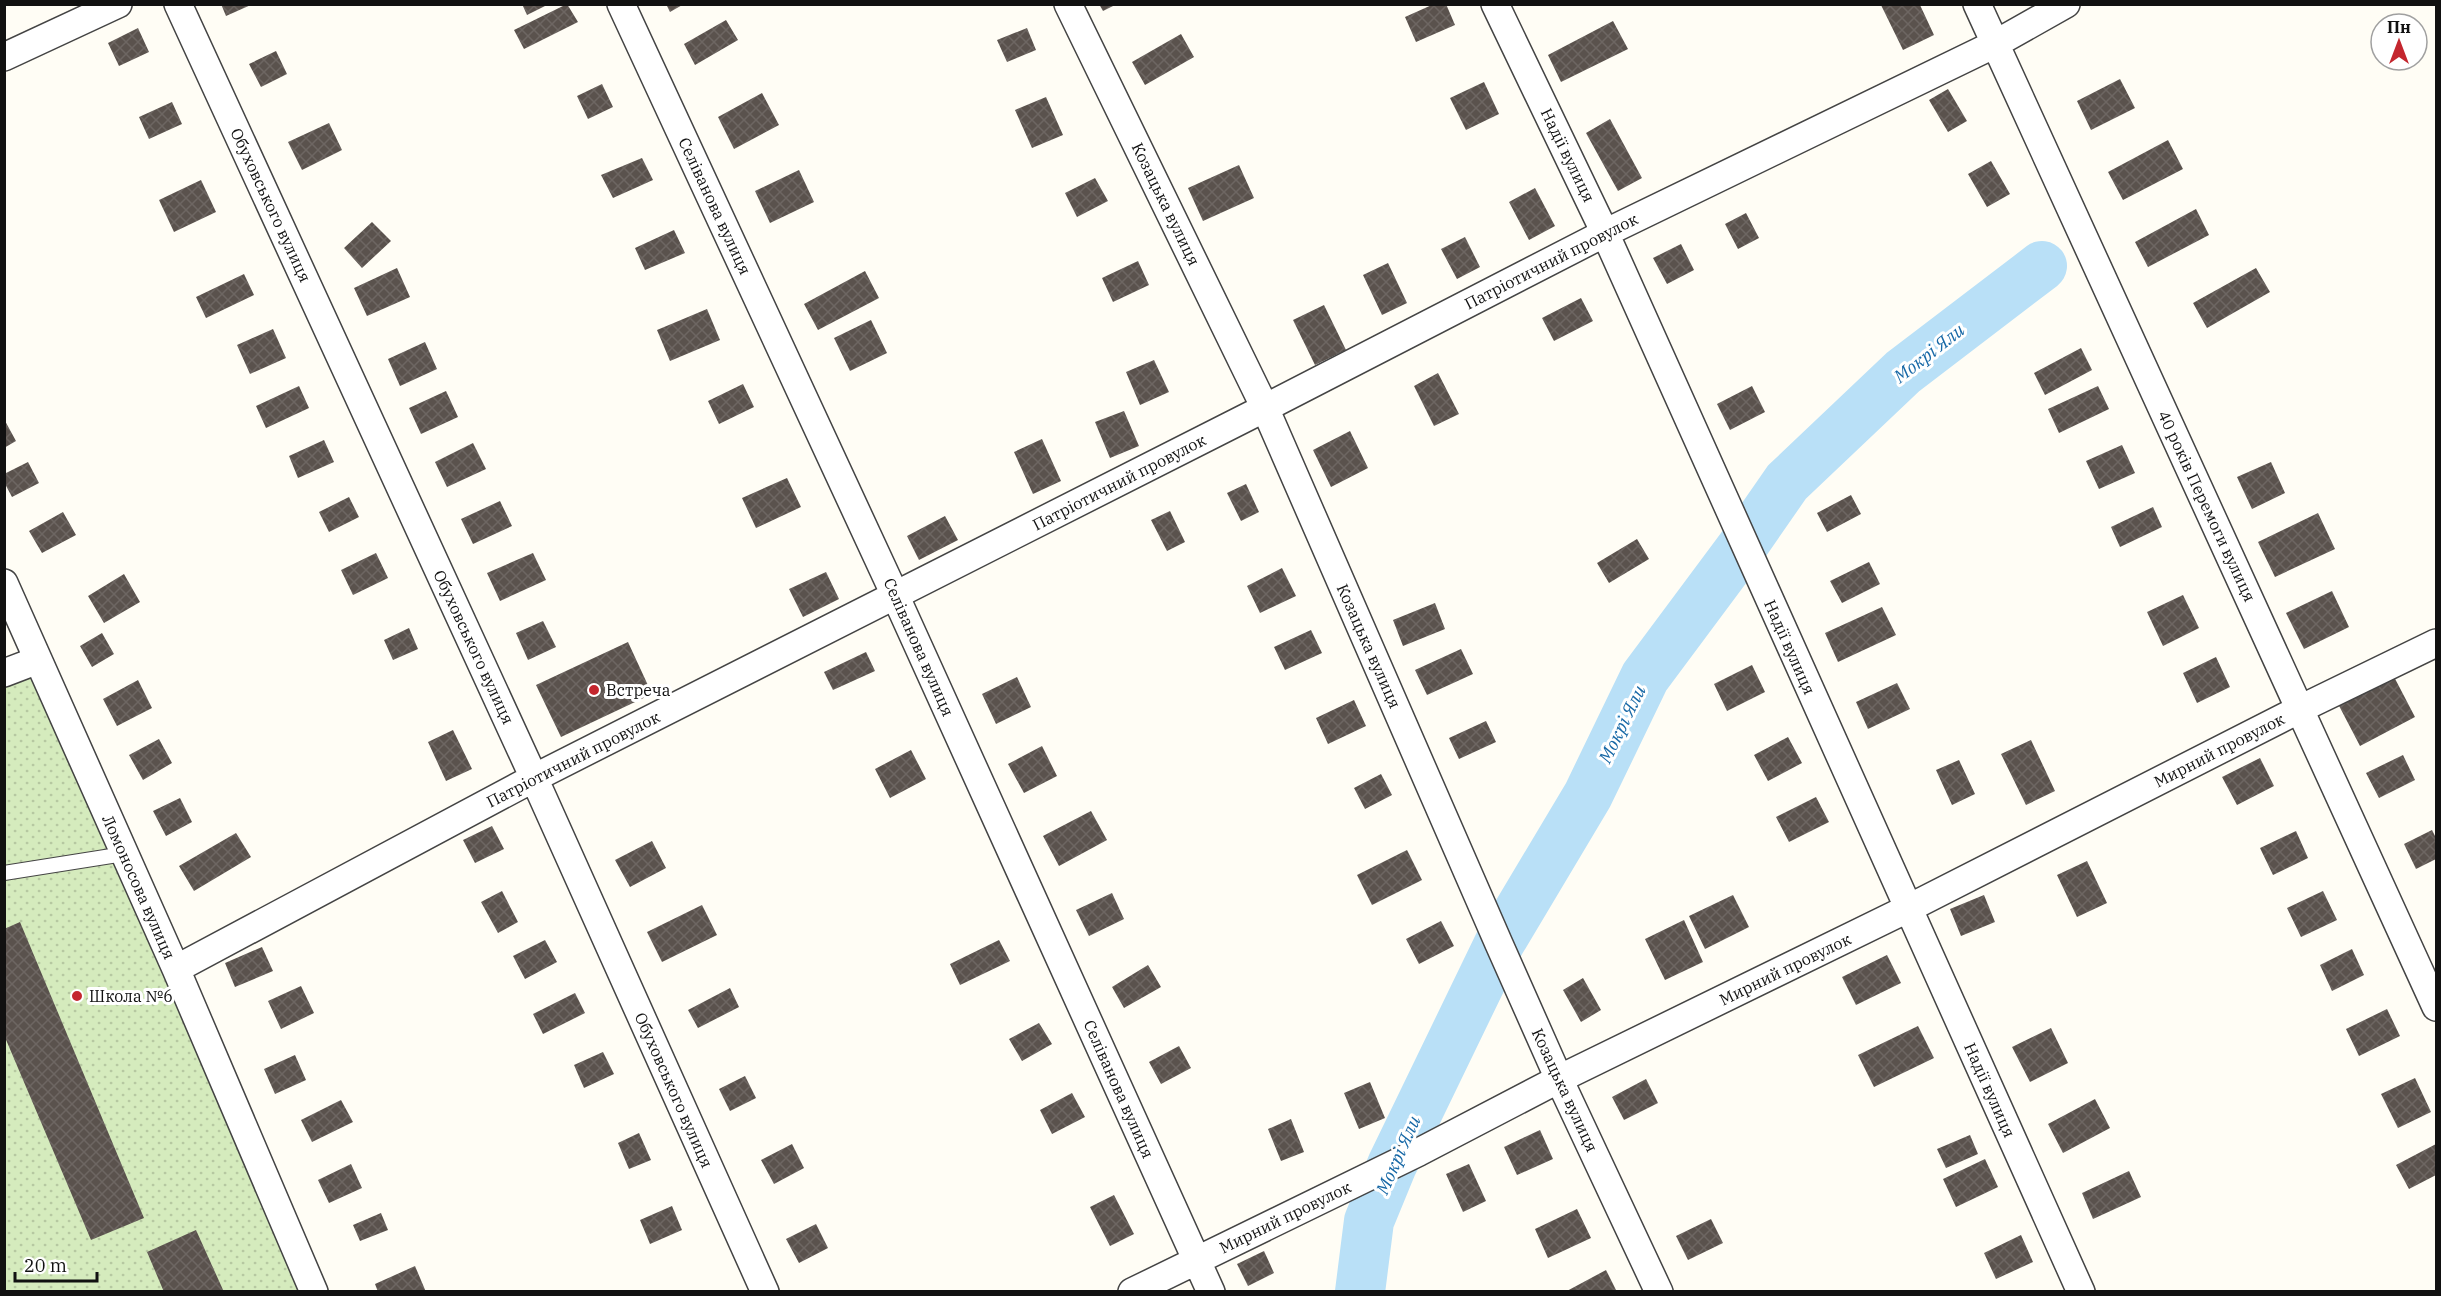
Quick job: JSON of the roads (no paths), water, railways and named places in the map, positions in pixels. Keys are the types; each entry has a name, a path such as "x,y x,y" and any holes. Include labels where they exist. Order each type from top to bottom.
{"street":[{"path":"4,57 118,4"},
{"name":"Обуховського вулиця","path":"178,4 534,778 765,1292"},
{"name":"Селіванова вулиця","path":"621,4 896,595 1210,1292"},
{"name":"Козацька вулиця","path":"1068,4 1265,408 1559,1079 1659,1292"},
{"name":"Надії вулиця","path":"1495,4 1605,233 2081,1292"},
{"name":"40 років Перемоги вулиця","path":"1977,4 2436,1007"},
{"name":"Патріотичний провулок","path":"176,969 534,778 1605,233 1995,44 2066,4"},
{"name":"Ломоносова вулиця","path":"4,583 176,969 314,1292"},
{"name":"Мирний провулок","path":"1132,1292 1419,1152 1559,1079 1909,908 2436,643"},
{"path":"4,673 38,660"}],"lane":[{"path":"4,873 124,854"}],"waterway":[{"name":"Мокрі Яли","path":"1360,1292 1369,1221 1392,1165 1499,944 1588,795 1645,677 1787,482 1903,372 2042,266"}],"place":[{"name":"Встреча","path":"594,690"},
{"name":"Школа №6","path":"77,996"}]}
